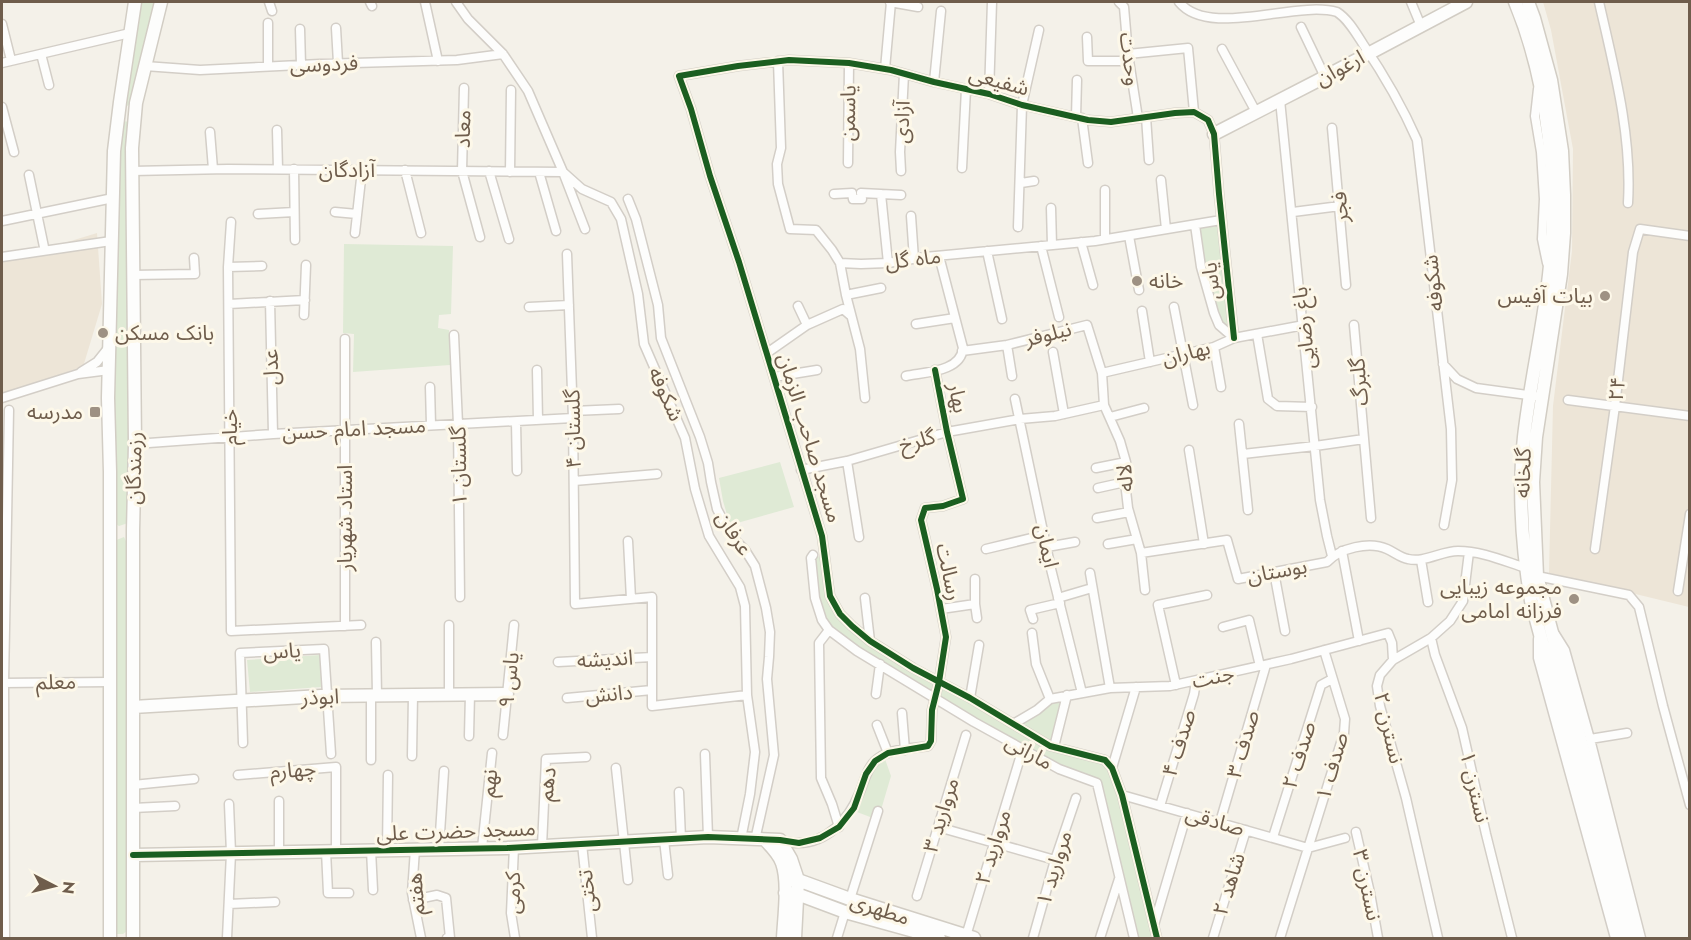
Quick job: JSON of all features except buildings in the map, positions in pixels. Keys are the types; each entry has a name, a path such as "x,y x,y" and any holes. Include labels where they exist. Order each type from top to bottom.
{"main road":[{"name":"رزمندگان","path":"110,939 108,370 111,240 114,151 135,2"},
{"name":"رزمندگان","path":"132,938 135,444 132,148 136,103 161,2"},
{"name":"ارغوان","path":"1214,134 1466,2"},
{"name":"گلخانه","path":"1515,2 1524,22 1539,82 1551,152 1553,194 1549,275 1536,396 1533,482 1537,576 1544,625 1622,939"},
{"name":"گلخانه","path":"1528,2 1551,80 1562,151 1564,233 1561,274 1536,396 1524,438 1521,480 1526,568 1531,601 1544,625 1633,939"},
{"path":"110,531 133,530"},
{"name":"ابوذر","path":"133,707 326,696 507,694"},
{"name":"مسجد حضرت علی","path":"133,855 514,847 708,837 780,840"},
{"path":"760,840 775,849 792,880"},
{"path":"780,840 791,859 792,880 783,939"},
{"name":"مطهری","path":"792,880 970,937"},
{"path":"791,894 795,939"},
{"name":"مطهری","path":"791,894 935,938"}],"street":[{"path":"269,2 272,11"},
{"path":"425,2 438,61"},
{"name":"شکوفه","path":"456,2 468,19 503,54 528,91 563,172 582,189 611,202 621,219 638,294 644,344 685,438 695,489 709,536 740,587 745,606 747,695 755,752 741,839"},
{"path":"885,69 890,2 918,7"},
{"path":"989,94 992,2"},
{"name":"وحدت","path":"1119,2 1124,7 1129,57 1149,160"},
{"name":"شکوفه","path":"1179,2 1185,8 1200,15 1245,14 1276,4 1320,4 1338,12 1354,29 1402,107 1417,140 1451,429 1452,480 1444,525"},
{"path":"1411,2 1421,26"},
{"path":"1599,2 1619,89 1625,130 1629,181 1628,203"},
{"path":"934,82 941,11"},
{"path":"268,23 268,66"},
{"path":"2,24 6,62 130,33"},
{"path":"1300,27 1325,77"},
{"path":"300,28 301,65"},
{"path":"336,28 338,63"},
{"path":"1022,105 1038,30"},
{"path":"1087,37 1088,62 1188,48 1194,112 1208,120 1214,134 1221,220"},
{"path":"1222,49 1256,112"},
{"path":"41,54 49,85"},
{"name":"فردوسی","path":"145,66 200,70 457,60 503,54"},
{"name":"شفیعی","path":"679,76 789,60 849,63 885,69 1079,118 1111,122 1175,112 1194,112"},
{"path":"778,61 781,148 777,164 778,184 790,230 816,230 840,263 850,315 860,349 865,398"},
{"name":"یاسمن","path":"848,163 849,63"},
{"name":"آزادی","path":"901,171 904,74"},
{"name":"مسجد صاحب الزمان","path":"679,76 767,353 822,536 830,596 840,614 870,641 913,668 1015,723 1054,747 1105,760 1112,768"},
{"path":"1077,80 1079,118 1088,164"},
{"name":"معاد","path":"464,88 462,171 480,237"},
{"path":"962,168 966,89"},
{"path":"510,172 511,90"},
{"name":"باغ رضایی","path":"1280,100 1320,500 1332,556"},
{"name":"شفیعی","path":"1018,227 1022,105"},
{"path":"2,107 14,152"},
{"name":"فجر","path":"1332,128 1346,285"},
{"path":"277,130 278,169"},
{"path":"210,132 213,169"},
{"name":"آزادگان","path":"132,171 278,169 563,172"},
{"path":"294,170 295,240"},
{"path":"355,233 362,170"},
{"path":"405,170 421,233"},
{"path":"489,171 509,239"},
{"path":"539,172 556,231"},
{"path":"563,172 585,229"},
{"path":"29,175 44,247"},
{"path":"1161,180 1166,229"},
{"path":"1021,183 1034,181"},
{"path":"1105,190 1105,240"},
{"path":"834,194 852,193 853,199 862,199 861,194 902,195"},
{"path":"881,194 888,263"},
{"path":"2,221 113,198"},
{"name":"عرفان","path":"628,199 651,274 658,305 661,338 700,437 708,463 717,509 732,537 745,550 755,566 766,608 770,632 767,679 774,755 760,840"},
{"path":"1293,212 1340,206"},
{"path":"1051,208 1052,245"},
{"path":"258,214 294,212"},
{"path":"335,212 357,214"},
{"path":"911,216 914,259"},
{"name":"ماه گل","path":"840,263 888,263 1105,240 1221,220"},
{"name":"یاس","path":"1221,220 1234,338"},
{"name":"خیام","path":"231,222 228,267 231,631 345,626"},
{"path":"1195,225 1202,267 1214,313 1219,325 1234,338"},
{"name":"۲۴","path":"1595,549 1633,252 1640,229 1689,236"},
{"path":"1129,236 1139,290"},
{"path":"2,257 111,240"},
{"path":"1081,242 1093,285"},
{"path":"1041,246 1059,317"},
{"path":"987,251 1002,319"},
{"name":"گلستان ۴","path":"567,254 573,414 575,604 631,599"},
{"name":"بهار","path":"939,256 963,351 955,364 935,370 963,499"},
{"path":"132,275 195,274 194,258"},
{"path":"304,315 306,265"},
{"path":"228,267 262,266"},
{"path":"846,295 881,288"},
{"path":"229,304 304,300"},
{"name":"عدل","path":"270,301 273,434"},
{"path":"529,307 569,305"},
{"path":"798,306 807,325"},
{"path":"1174,308 1193,405"},
{"path":"767,353 807,325 843,309 850,315"},
{"path":"1142,311 1150,362"},
{"path":"916,324 955,318"},
{"name":"نیلوفر","path":"963,351 1007,345 1087,325 1102,373 1104,405"},
{"name":"بهاران","path":"1102,373 1214,347 1234,338 1304,325"},
{"name":"گلبرگ","path":"1354,325 1371,518"},
{"path":"1257,334 1268,399 1277,406 1312,407"},
{"name":"گلستان ۱","path":"454,335 458,424 460,597"},
{"name":"استاد شهریار","path":"345,339 345,626"},
{"path":"1007,345 1012,376"},
{"path":"78,374 97,362 109,347"},
{"path":"1214,347 1221,387"},
{"path":"1053,352 1064,414"},
{"path":"1443,364 1457,379 1476,388 1536,396"},
{"path":"2,398 78,374 108,370"},
{"path":"537,370 538,420"},
{"path":"774,377 818,370"},
{"path":"906,375 935,370"},
{"path":"430,387 431,425"},
{"name":"ایمان","path":"1015,399 1044,535 1082,693"},
{"path":"1568,400 1689,416"},
{"name":"گلرخ","path":"801,470 847,461 947,432 1064,414 1104,405"},
{"name":"لاله","path":"1104,405 1126,462 1125,483 1129,512 1141,553 1145,590"},
{"name":"مسجد امام حسن","path":"135,444 345,429 516,422 619,408"},
{"path":"1110,417 1144,408"},
{"path":"5,939 3,683 9,410"},
{"path":"516,422 517,471"},
{"path":"1239,424 1248,510"},
{"path":"1243,453 1364,439"},
{"path":"1189,450 1204,543"},
{"path":"847,461 859,537"},
{"path":"1096,468 1126,462"},
{"path":"574,481 657,474"},
{"path":"1098,488 1125,483"},
{"name":"رسالت","path":"905,750 928,746 931,741 934,699 946,638 921,520 925,508 943,506 963,499"},
{"path":"1097,518 1129,512"},
{"path":"1678,591 1689,514"},
{"path":"986,549 1044,535"},
{"path":"1107,544 1137,539"},
{"name":"بوستان","path":"1141,553 1227,540 1238,579 1327,561 1332,556"},
{"path":"628,541 631,599 652,597 652,706 747,695"},
{"path":"1047,548 1075,543"},
{"path":"1332,556 1342,551 1369,545 1385,548 1407,559 1421,560 1457,551 1485,554 1526,568"},
{"path":"1342,551 1359,641"},
{"name":"نسترن ۲","path":"1438,939 1406,798 1380,706 1377,686 1380,675 1393,660 1431,638 1450,621 1462,601 1468,552"},
{"name":"مارانی","path":"813,555 811,558 815,598 822,620 829,630 857,651 934,699 1059,769 1098,783 1134,939"},
{"path":"1421,560 1428,602"},
{"path":"1274,572 1285,631"},
{"path":"1090,573 1110,688"},
{"path":"1537,576 1629,596 1639,607 1689,805"},
{"path":"975,579 977,618"},
{"path":"1033,619 1030,610 1092,588"},
{"path":"1176,685 1158,605 1207,595"},
{"path":"866,598 870,641"},
{"path":"941,609 975,604"},
{"path":"1223,627 1249,620 1263,666"},
{"path":"345,626 361,625"},
{"path":"448,625 449,695"},
{"name":"یاس ۹","path":"503,735 514,625"},
{"path":"1544,625 1565,650 1641,939"},
{"path":"1544,625 1538,657 1615,939"},
{"path":"829,630 819,643 821,778 839,827"},
{"path":"1032,633 1036,664 1050,699"},
{"name":"جنت","path":"1015,723 1050,699 1110,688 1176,685 1263,666 1388,633 1392,643 1393,660"},
{"name":"نسترن ۱","path":"1431,638 1462,728 1512,939"},
{"path":"371,760 376,642"},
{"path":"970,698 979,645"},
{"name":"یاس","path":"241,701 240,654 324,649 326,696"},
{"name":"صدف ۱","path":"1280,939 1344,733 1345,719 1324,650"},
{"name":"اندیشه","path":"558,662 652,657"},
{"path":"876,694 880,664"},
{"name":"صدف ۳","path":"1220,822 1263,666"},
{"name":"صدف ۲","path":"1273,837 1321,685 1332,680"},
{"name":"صدف ۴","path":"1160,806 1196,681"},
{"name":"معلم","path":"3,683 110,682"},
{"path":"1136,687 1112,768 1122,795 1158,939"},
{"name":"دانش","path":"567,698 652,690"},
{"path":"469,736 470,694"},
{"path":"411,756 413,695"},
{"path":"1054,747 1068,695"},
{"path":"326,696 330,754"},
{"path":"241,701 243,743"},
{"path":"780,840 799,843 820,838 839,827 854,808 866,774 875,761 888,753 905,750 902,713"},
{"path":"878,725 888,753"},
{"path":"1590,739 1627,734"},
{"name":"مروارید ۳","path":"916,896 966,735"},
{"name":"نهم","path":"482,848 492,753"},
{"path":"705,754 708,837"},
{"name":"دهم","path":"542,846 546,759 586,757"},
{"name":"مروارید ۲","path":"970,937 994,843 1020,758"},
{"name":"چهارم","path":"238,775 336,767 331,851"},
{"path":"616,768 628,880"},
{"path":"439,849 444,771"},
{"path":"387,850 388,775"},
{"path":"133,785 194,779"},
{"path":"679,792 681,839"},
{"name":"صادقی","path":"1122,795 1308,848"},
{"name":"مروارید ۱","path":"1033,938 1055,860 1076,798"},
{"path":"279,801 279,852"},
{"path":"227,939 231,853 229,804"},
{"path":"133,808 175,806"},
{"path":"850,899 878,811"},
{"path":"1154,925 1187,813"},
{"path":"938,827 1055,860"},
{"name":"شاهد ۲","path":"1212,939 1246,830"},
{"name":"نسترن ۳","path":"1356,832 1378,939"},
{"path":"1308,848 1345,838"},
{"path":"664,840 668,875"},
{"name":"تختی","path":"582,844 592,939"},
{"name":"کرمی","path":"514,847 511,913 515,939"},
{"name":"هفتم","path":"415,849 412,893 421,939"},
{"path":"371,850 373,890"},
{"path":"331,851 328,893 349,893"},
{"path":"1100,939 1119,878"},
{"path":"413,900 437,894 446,898 450,938 447,939"},
{"path":"229,904 275,902"},
{"path":"837,939 845,912"}],"shaded area":[{"path":"1543,2 1689,2 1689,607 1549,573 1553,406 1572,251 1573,149 1551,30"},
{"path":"97,233 102,304 83,367 2,393 2,262"}],"green space":[{"path":"140,2 155,2 145,52 131,103 127,106 125,102"},
{"path":"124,121 128,122 128,523 119,526 114,523 114,379 118,156"},
{"path":"1218,226 1229,330 1220,319 1211,293 1201,247 1200,228"},
{"path":"344,244 453,246 451,314 439,315 438,328 449,330 450,365 353,372 354,334 343,333"},
{"path":"780,462 794,507 730,525 719,478"},
{"path":"124,537 127,543 127,931 117,934 113,931 114,541"},
{"path":"824,555 829,598 840,617 937,683 933,697 829,628 819,608 813,558"},
{"path":"320,655 322,687 250,692 247,660"},
{"path":"940,684 1046,746 1103,763 1111,770 1156,938 1136,938 1100,786 1060,768 936,698"},
{"path":"1065,698 1052,744 1018,723 1051,701"},
{"path":"885,759 891,776 878,820 857,812 875,768"}],"cycle path":[{"path":"1157,938 1122,795 1112,768 1105,760 1050,746 970,698 913,668 870,641 852,626 840,614 830,596 822,536 739,262 679,76 789,60 849,63 891,70 1088,120 1111,122 1194,112 1208,120 1214,134 1234,338"},
{"path":"133,855 507,848 708,837 799,843 820,838 839,827 854,808 866,774 875,761 888,753 928,746 931,741 932,710 946,637 921,520 925,508 943,506 963,499 935,370"}],"place":[{"name":"خانه","path":"1137,281"},
{"name":"بیات آفیس","path":"1605,296"},
{"name":"بانک مسکن","path":"103,333"},
{"name":"مدرسه","path":"95,412"},
{"name":"مجموعه زیبایی فرزانه امامی","path":"1574,599"}]}
